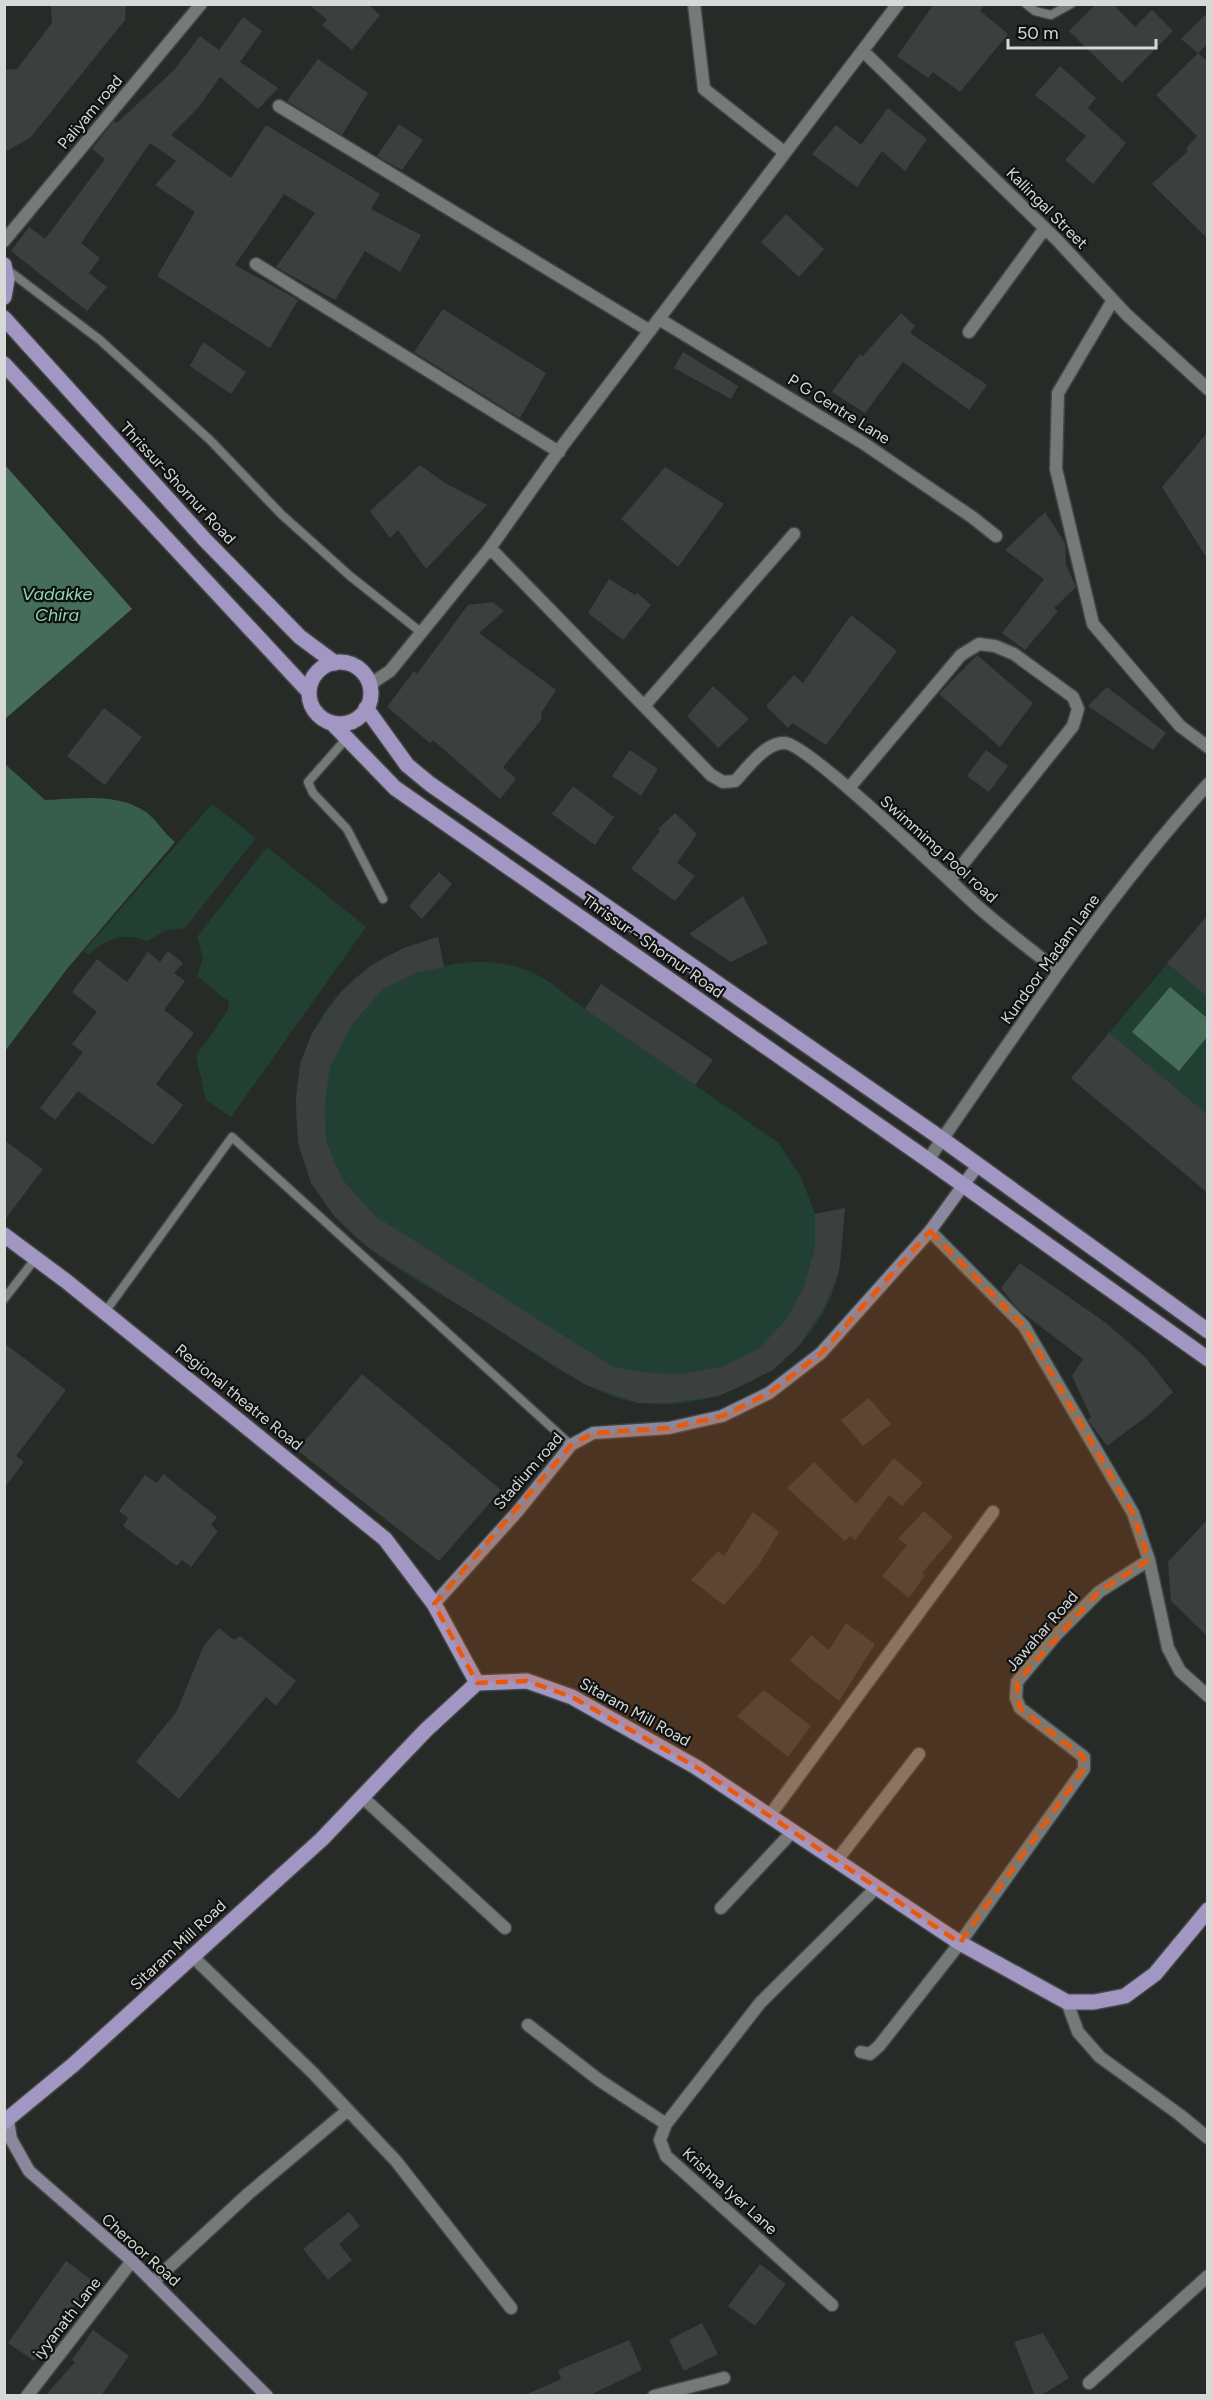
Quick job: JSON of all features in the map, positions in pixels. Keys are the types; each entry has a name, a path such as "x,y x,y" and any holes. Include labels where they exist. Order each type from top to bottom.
{"main road":[{"path":"4,297 7,280 5,266"},
{"name":"Thrissur-Shornur Road","path":"4,318 206,541 300,637 334,663"},
{"path":"4,364 309,692 315,712 332,723 352,721 366,708 370,699 369,686 362,672 354,666 334,663 317,673 309,692"},
{"path":"366,708 407,765 430,784 942,1139 1208,1332"},
{"name":"Thrissur - Shornur Road","path":"332,723 395,788 964,1185 1208,1359"},
{"name":"Stadium road","path":"434,1604 517,1512 571,1445 593,1433 669,1428 722,1416 769,1393 821,1353 930,1231 978,1165"},
{"name":"Regional theatre Road","path":"4,1235 105,1312 385,1539 434,1604"},
{"path":"1089,1274 1103,1256"},
{"path":"434,1604 477,1683"},
{"name":"Sitaram Mill Road","path":"6,2122 73,2066 191,1955 322,1839 362,1796 477,1683 527,1681 572,1696 696,1767 960,1943 1067,2002 1094,2002 1125,1996 1155,1974 1208,1910"},
{"name":"Cheroor Road","path":"6,2122 11,2139 30,2171 132,2260 267,2396"}],"street":[{"name":"Paliyam road","path":"4,241 201,4"},
{"path":"694,4 704,89 784,152"},
{"path":"369,686 390,671 490,548 559,452 897,4"},
{"name":"Kallingal Street","path":"863,51 1045,228 1113,300 1208,389"},
{"path":"279,106 650,331"},
{"path":"969,332 1045,228"},
{"path":"256,264 559,452"},
{"path":"1113,300 1058,393 1056,469 1093,624 1180,726 1208,747"},
{"name":"P G Centre Lane","path":"659,319 863,443 972,517 996,536"},
{"path":"490,548 644,706 794,534"},
{"path":"849,788 961,655 979,644 995,646 1014,654 1073,697 1078,709 1073,726 950,880"},
{"name":"Swimmimg Pool road","path":"644,706 711,775 723,782 735,781 769,747 785,743 800,749 849,788 977,906 1058,971"},
{"name":"Kundoor Madam Lane","path":"928,1160 1058,971 1161,836 1208,784"},
{"path":"930,1231 1024,1326 1133,1513 1149,1560 1168,1648 1180,1671 1208,1696"},
{"path":"770,1815 993,1512"},
{"name":"Jawahar Road","path":"960,1943 1084,1769 1084,1757 1020,1708 1016,1698 1017,1682 1057,1634 1099,1592 1149,1560"},
{"path":"837,1860 919,1754"},
{"path":"362,1796 505,1929"},
{"path":"721,1908 793,1831"},
{"path":"528,2025 599,2080 666,2124 760,2003 877,1887"},
{"path":"861,2052 870,2054 879,2046 960,1943"},
{"path":"191,1955 396,2160 511,2308"},
{"path":"1067,2002 1078,2032 1100,2057 1208,2138"},
{"path":"153,2282 248,2194 348,2110"},
{"name":"Krishna Iyer Lane","path":"666,2124 660,2140 666,2156 832,2305"},
{"name":"iyyanath Lane","path":"27,2396 132,2260"},
{"path":"1089,2383 1208,2276"},
{"path":"654,2396 724,2378"}],"lane":[{"path":"1026,4 1035,10 1051,15 1071,4"},
{"path":"5,266 100,340 210,440 281,514 350,576 422,633"},
{"path":"346,739 308,782 313,794 347,829 383,899"},
{"path":"105,1312 232,1137 571,1445"},
{"path":"4,1299 36,1258"}],"highlighted area":[{"path":"930,1231 1024,1326 1133,1513 1149,1560 1099,1592 1017,1682 1020,1708 1084,1757 1084,1769 960,1943 696,1767 572,1697 527,1681 477,1683 434,1604 571,1445 593,1433 669,1428 722,1416 769,1393 821,1353"}],"shaded area":[{"path":"5,764 45,800 97,798 122,802 150,815 175,842 67,969 5,1051"},
{"path":"212,804 256,838 185,928 167,930 147,941 131,937 116,938 102,944 89,955 84,951"},
{"path":"267,847 366,927 231,1117 206,1100 196,1056 228,1010 229,1002 197,976 203,958 197,937"},
{"path":"1205,919 1207,921 1207,1193 1071,1078"},
{"path":"438,937 444,966 488,962 521,968 545,979 585,1009 601,984 713,1060 695,1085 779,1143 801,1177 815,1214 845,1208 839,1270 829,1301 812,1329 790,1354 764,1374 735,1389 704,1399 672,1404 639,1403 620,1399 559,1369 403,1272 364,1244 333,1214 314,1183 301,1150 296,1116 298,1082 306,1049 321,1018 343,990 371,966 412,946"}],"water":[{"name":"Vadakke Chira","path":"5,465 132,609 4,719"},
{"path":"1170,987 1207,1018 1207,1037 1179,1071 1132,1032"}],"building":[{"path":"51,4 126,4 125,20 30,138 4,152 4,70 17,69 52,23"},
{"path":"309,4 368,4 380,15 352,50 322,25 327,20"},
{"path":"934,4 985,4 980,11 1008,34 960,92 933,72 928,78 897,56"},
{"path":"1096,4 1113,4 1135,27 1152,10 1173,31 1122,83 1069,31"},
{"path":"1208,12 1208,44 1198,53 1181,39"},
{"path":"243,17 262,31 240,62 278,88 258,109 220,77 198,108 171,135 231,178 266,125 380,194 371,209 421,235 400,272 365,251 335,300 276,267 315,213 284,194 235,265 298,300 270,348 157,276 195,212 155,185 176,161 150,143 81,243 100,258 89,273 107,287 87,311 11,251 29,227 45,239 105,159 92,149 114,121 117,123 174,70 200,36 219,50"},
{"path":"1198,53 1208,62 1208,239 1152,184 1188,151 1186,149 1197,136 1156,95"},
{"path":"318,59 368,93 342,135 287,101"},
{"path":"1060,66 1096,98 1088,108 1126,143 1093,184 1065,160 1086,136 1035,95"},
{"path":"888,108 927,139 905,171 882,151 857,187 812,154 836,125 861,145"},
{"path":"399,124 423,140 402,170 377,156"},
{"path":"786,214 824,249 799,277 761,242"},
{"path":"443,309 546,373 520,418 414,352"},
{"path":"901,313 915,326 910,333 987,385 969,410 903,362 865,413 832,392 860,354 863,356"},
{"path":"203,342 246,372 231,394 190,366"},
{"path":"683,352 738,386 731,399 674,368"},
{"path":"1208,432 1208,560 1162,487"},
{"path":"420,465 445,483 487,505 426,569 398,530 390,538 370,511"},
{"path":"665,467 724,504 678,567 621,519"},
{"path":"1045,512 1065,543 1066,565 1076,587 1054,608 1058,611 1025,650 1002,633 1044,579 1005,550"},
{"path":"609,579 635,595 637,593 651,605 623,640 588,613"},
{"path":"493,602 504,611 479,633 556,690 541,713 542,719 503,767 516,779 500,799 433,740 430,743 387,707 414,671 417,674 468,605"},
{"path":"851,615 897,651 826,745 792,723 788,728 766,706 794,675 803,683"},
{"path":"977,655 1033,703 1000,747 939,694"},
{"path":"713,686 749,719 718,748 687,716"},
{"path":"1107,687 1166,733 1153,750 1088,706"},
{"path":"104,708 142,737 105,785 67,756"},
{"path":"630,750 658,769 641,796 612,776"},
{"path":"986,750 1008,766 989,792 967,776"},
{"path":"573,786 614,817 595,845 552,814"},
{"path":"675,813 697,834 677,863 695,876 675,901 631,869 660,831 658,829"},
{"path":"439,872 452,884 422,919 409,906"},
{"path":"743,896 768,943 731,962 689,934"},
{"path":"1208,915 1208,997 1167,963"},
{"path":"438,937 444,967 416,973 383,989 352,1024 330,1067 325,1103 326,1141 342,1179 375,1216 613,1367 649,1373 684,1374 724,1366 758,1349 785,1321 804,1287 815,1247 815,1214 845,1208 839,1272 824,1307 799,1346 773,1370 719,1396 669,1403 638,1403 586,1385 369,1248 335,1217 311,1183 298,1143 296,1101 300,1064 312,1033 341,992 370,966 404,948"},
{"path":"168,951 183,963 174,973 185,981 164,1010 194,1033 156,1084 183,1105 153,1145 78,1091 55,1120 40,1108 83,1052 72,1044 97,1012 72,992 97,959 127,982 148,952 160,962"},
{"path":"601,984 713,1060 695,1085 585,1009"},
{"path":"1109,1033 1208,1115 1208,1193 1071,1078"},
{"path":"4,1140 43,1169 4,1221"},
{"path":"1020,1263 1106,1323 1145,1357 1173,1392 1151,1413 1107,1446 1088,1420 1091,1417 1072,1376 1083,1359 1019,1310 1001,1288"},
{"path":"4,1343 66,1390 16,1456 24,1462 4,1488"},
{"path":"362,1374 501,1490 439,1561 297,1450"},
{"path":"869,1398 891,1424 863,1446 841,1420"},
{"path":"894,1458 923,1483 902,1506 889,1495 855,1540 850,1536 845,1541 787,1488 814,1462 856,1504"},
{"path":"163,1474 217,1517 211,1525 218,1531 191,1567 182,1560 177,1566 123,1526 128,1518 119,1511 145,1475 157,1483"},
{"path":"924,1511 953,1537 922,1573 925,1575 909,1598 882,1576 907,1545 898,1539"},
{"path":"753,1512 779,1532 758,1566 724,1605 691,1580 718,1551 724,1556"},
{"path":"1208,1519 1208,1637 1171,1601 1168,1562"},
{"path":"846,1623 875,1644 839,1701 790,1661 811,1635 829,1650"},
{"path":"219,1628 234,1640 240,1636 296,1681 276,1706 266,1697 179,1799 136,1762 177,1711 203,1647"},
{"path":"764,1690 811,1726 788,1757 737,1716"},
{"path":"349,2212 360,2226 339,2244 352,2260 328,2280 303,2249"},
{"path":"66,2261 93,2281 34,2361 8,2343"},
{"path":"760,2264 786,2284 755,2326 728,2306"},
{"path":"702,2323 718,2354 684,2371 669,2340"},
{"path":"93,2330 129,2356 101,2396 45,2396 75,2362 72,2360"},
{"path":"1043,2333 1069,2378 1040,2396 1035,2396 1014,2342"},
{"path":"629,2340 642,2370 588,2396 523,2396 561,2379 558,2370"}]}
